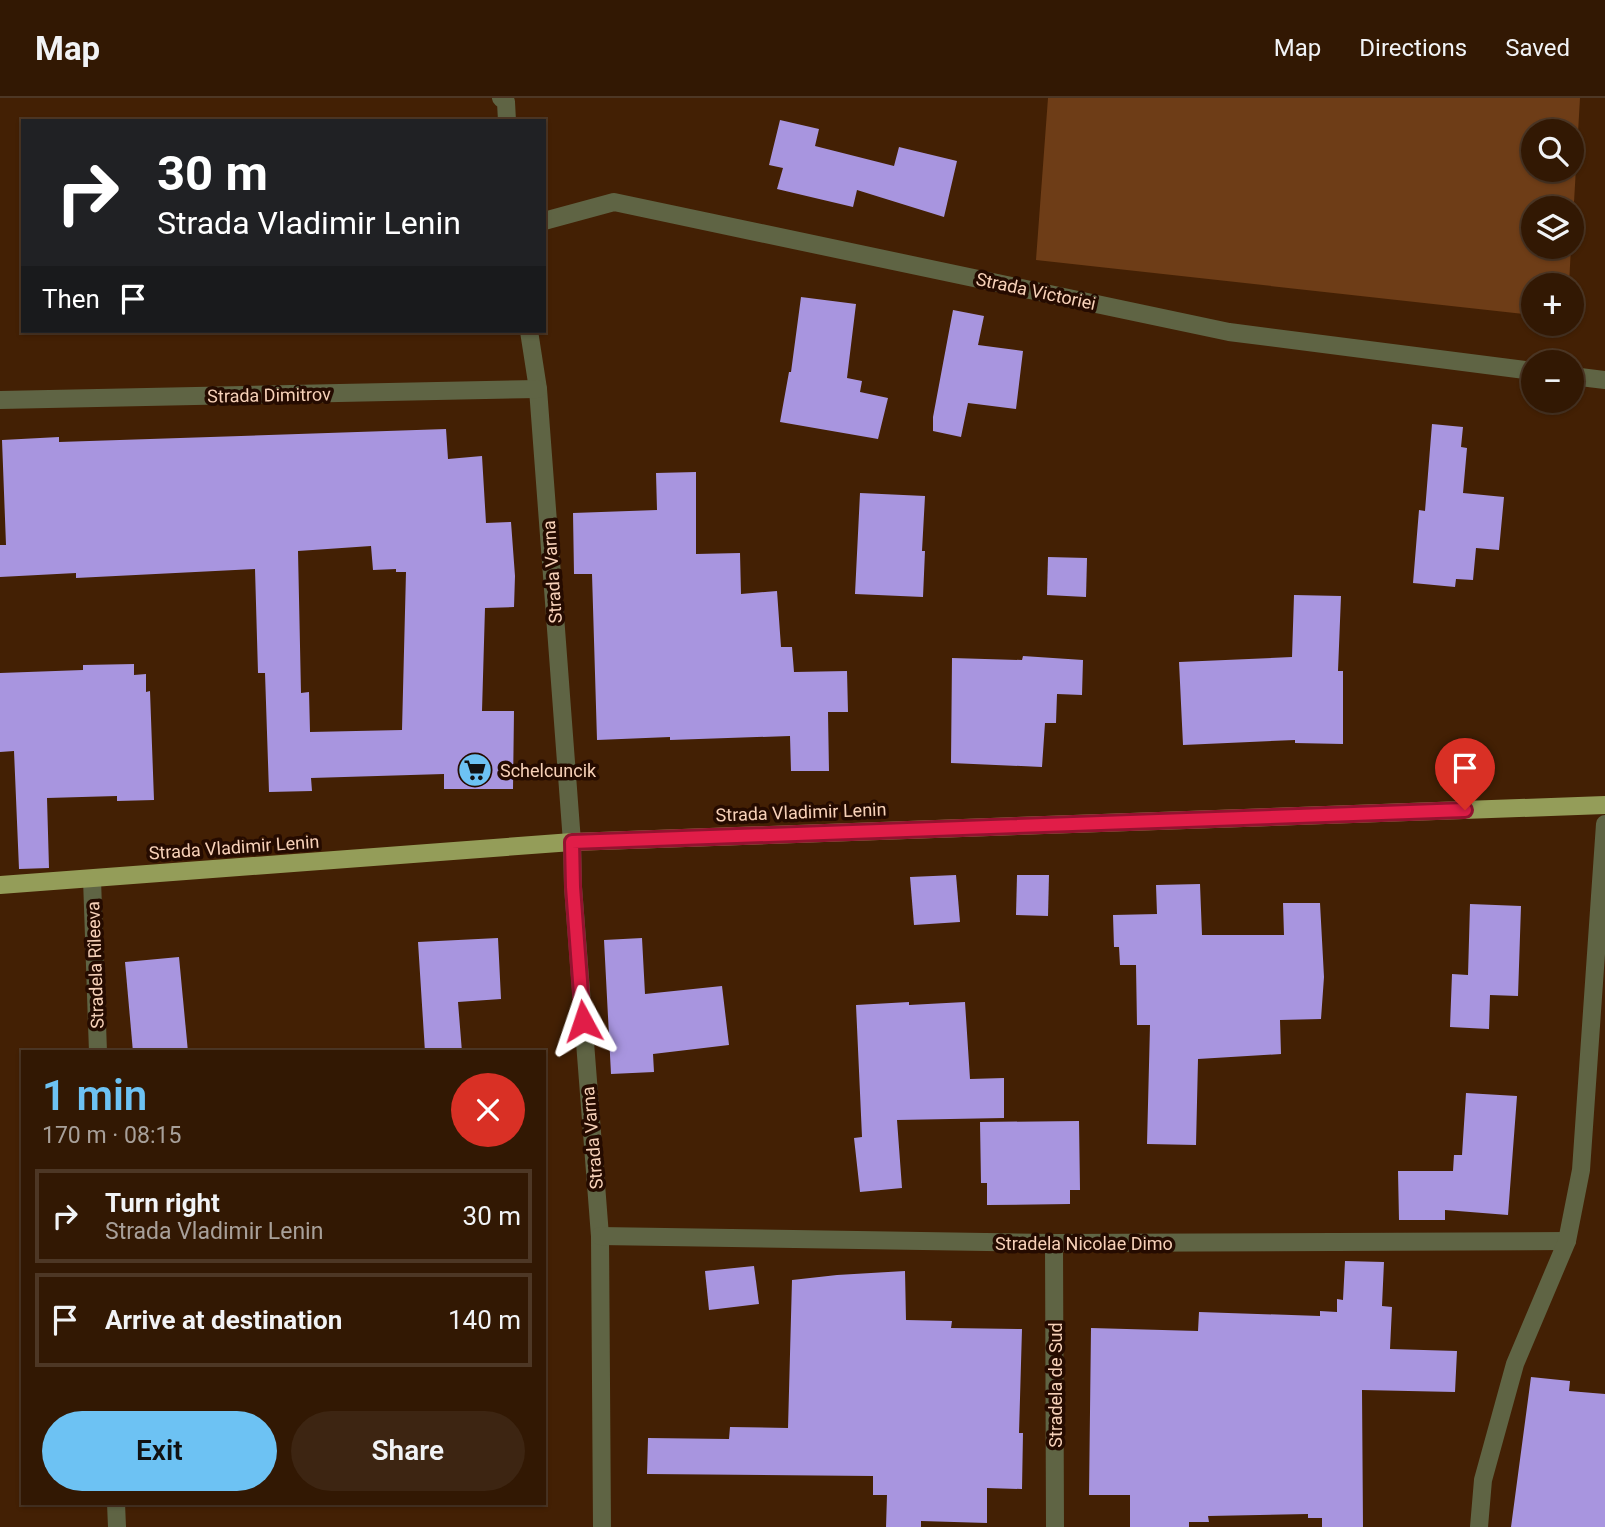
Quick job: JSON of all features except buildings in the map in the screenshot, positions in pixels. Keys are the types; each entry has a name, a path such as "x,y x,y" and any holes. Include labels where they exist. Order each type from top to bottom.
{"main road":[{"name":"Strada Vladimir Lenin","path":"0,885 572,842 1605,805"}],"street":[{"path":"503,100 507,119"},
{"name":"Strada Victoriei","path":"546,219 614,202 1229,332 1521,369"},
{"name":"Strada Varna","path":"529,333 538,389 600,1236 603,1527"},
{"path":"1584,377 1605,380"},
{"name":"Strada Dimitrov","path":"0,400 538,389"},
{"path":"1479,1527 1483,1480 1515,1364 1567,1241 1581,1170 1605,824"},
{"name":"Stradela Rîleeva","path":"92,879 98,1050"},
{"name":"Stradela Nicolae Dimo","path":"600,1236 1054,1243 1567,1241"},
{"name":"Stradela de Sud","path":"1054,1243 1055,1527"},
{"path":"116,1505 117,1527"}],"shaded area":[{"path":"1048,98 1580,98 1579,119 1521,119 1521,182 1575,182 1574,196 1521,196 1521,259 1570,259 1570,273 1521,273 1521,314 1036,260"}],"place":[{"name":"Schelcuncik","path":"475,770"}],"route":[{"path":"583,1021 572,842 1465,810"}]}
